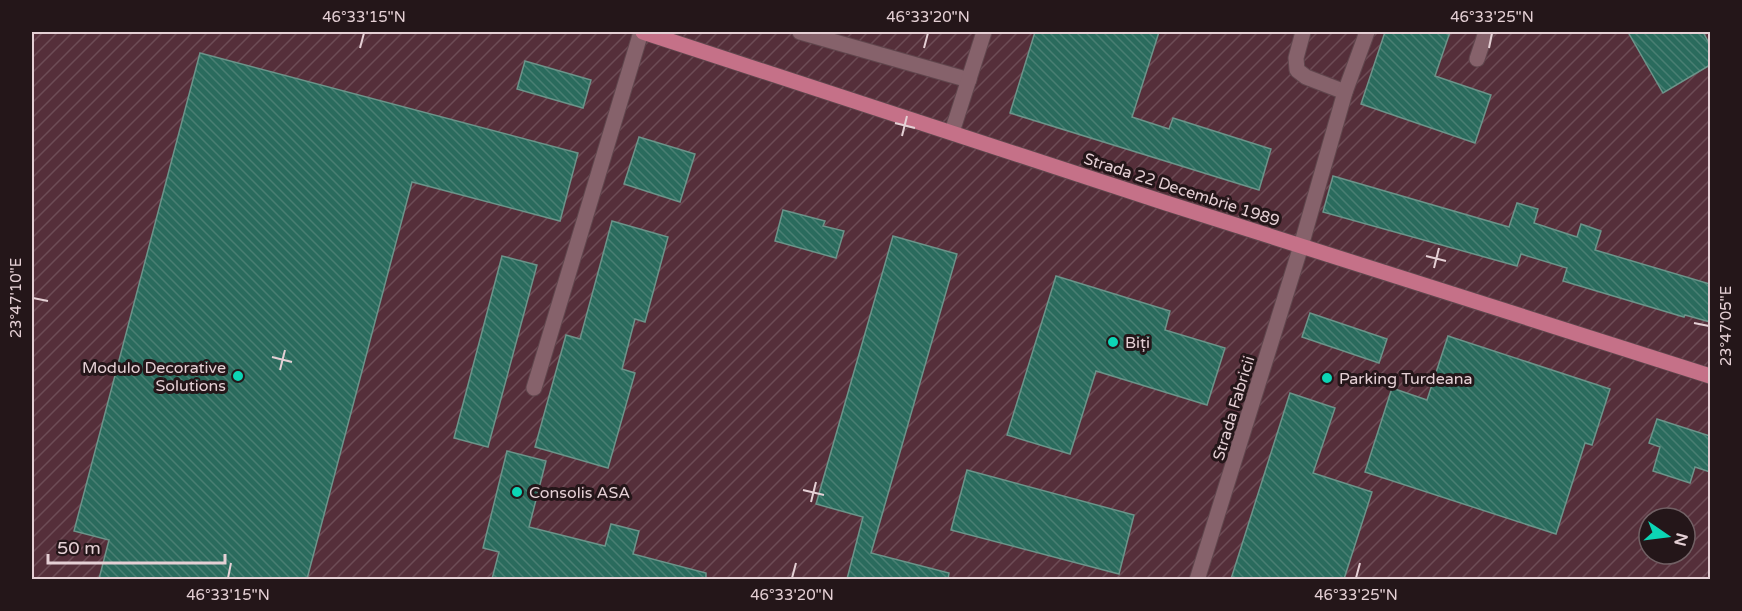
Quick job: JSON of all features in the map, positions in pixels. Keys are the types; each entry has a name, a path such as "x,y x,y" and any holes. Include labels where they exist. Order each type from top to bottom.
{"main road":[{"name":"Strada 22 Decembrie 1989","path":"642,32 1710,376"}],"street":[{"path":"534,388 642,32"},
{"path":"800,32 969,80"},
{"path":"952,132 984,32"},
{"path":"1303,32 1296,58 1297,70 1306,77 1345,92"},
{"name":"Strada Fabricii","path":"1197,579 1301,246 1345,92 1367,32"},
{"path":"1477,59 1486,32"}],"shaded area":[{"path":"32,32 1710,32 1710,579 32,579"}],"building":[{"path":"1035,32 1159,32 1132,117 1169,129 1173,118 1271,149 1259,190 1010,113"},
{"path":"1385,32 1450,32 1435,76 1491,95 1475,143 1361,104"},
{"path":"1628,32 1703,32 1710,45 1710,65 1663,93"},
{"name":"Modulo Decorative Solutions","path":"200,53 578,153 560,221 412,182 307,579 99,579 109,540 74,531"},
{"path":"525,61 591,80 583,108 517,89"},
{"path":"639,137 695,154 680,202 624,184"},
{"path":"1333,176 1509,227 1517,203 1538,209 1534,223 1577,237 1581,224 1601,231 1595,250 1710,284 1710,322 1685,315 1684,317 1563,281 1567,268 1521,254 1517,266 1323,212"},
{"path":"783,210 825,221 823,226 844,231 836,258 775,241"},
{"path":"612,221 668,237 645,322 635,319 622,369 635,373 608,468 535,447 566,335 580,339"},
{"path":"893,236 957,254 871,553 949,573 948,579 847,579 863,517 816,504"},
{"path":"502,256 537,265 488,447 454,438"},
{"path":"1056,276 1170,311 1165,330 1225,348 1207,405 1096,371 1070,454 1007,435"},
{"path":"1310,313 1387,339 1379,363 1302,337"},
{"path":"1448,336 1610,389 1592,445 1585,443 1556,534 1365,472 1392,388 1427,400"},
{"path":"1290,393 1335,408 1313,473 1372,492 1344,579 1231,579"},
{"path":"1657,419 1710,436 1710,472 1695,467 1690,483 1653,471 1660,447 1649,443"},
{"name":"Consolis ASA","path":"507,451 546,461 529,527 605,546 611,524 639,531 633,554 706,573 706,579 492,579 499,552 483,548"},
{"path":"967,470 1134,515 1119,574 951,530"}],"place":[{"name":"Biți","path":"1113,342"},
{"name":"Modulo Decorative Solutions","path":"238,376"},
{"name":"Parking Turdeana","path":"1327,378"},
{"name":"Consolis ASA","path":"517,492"}]}
